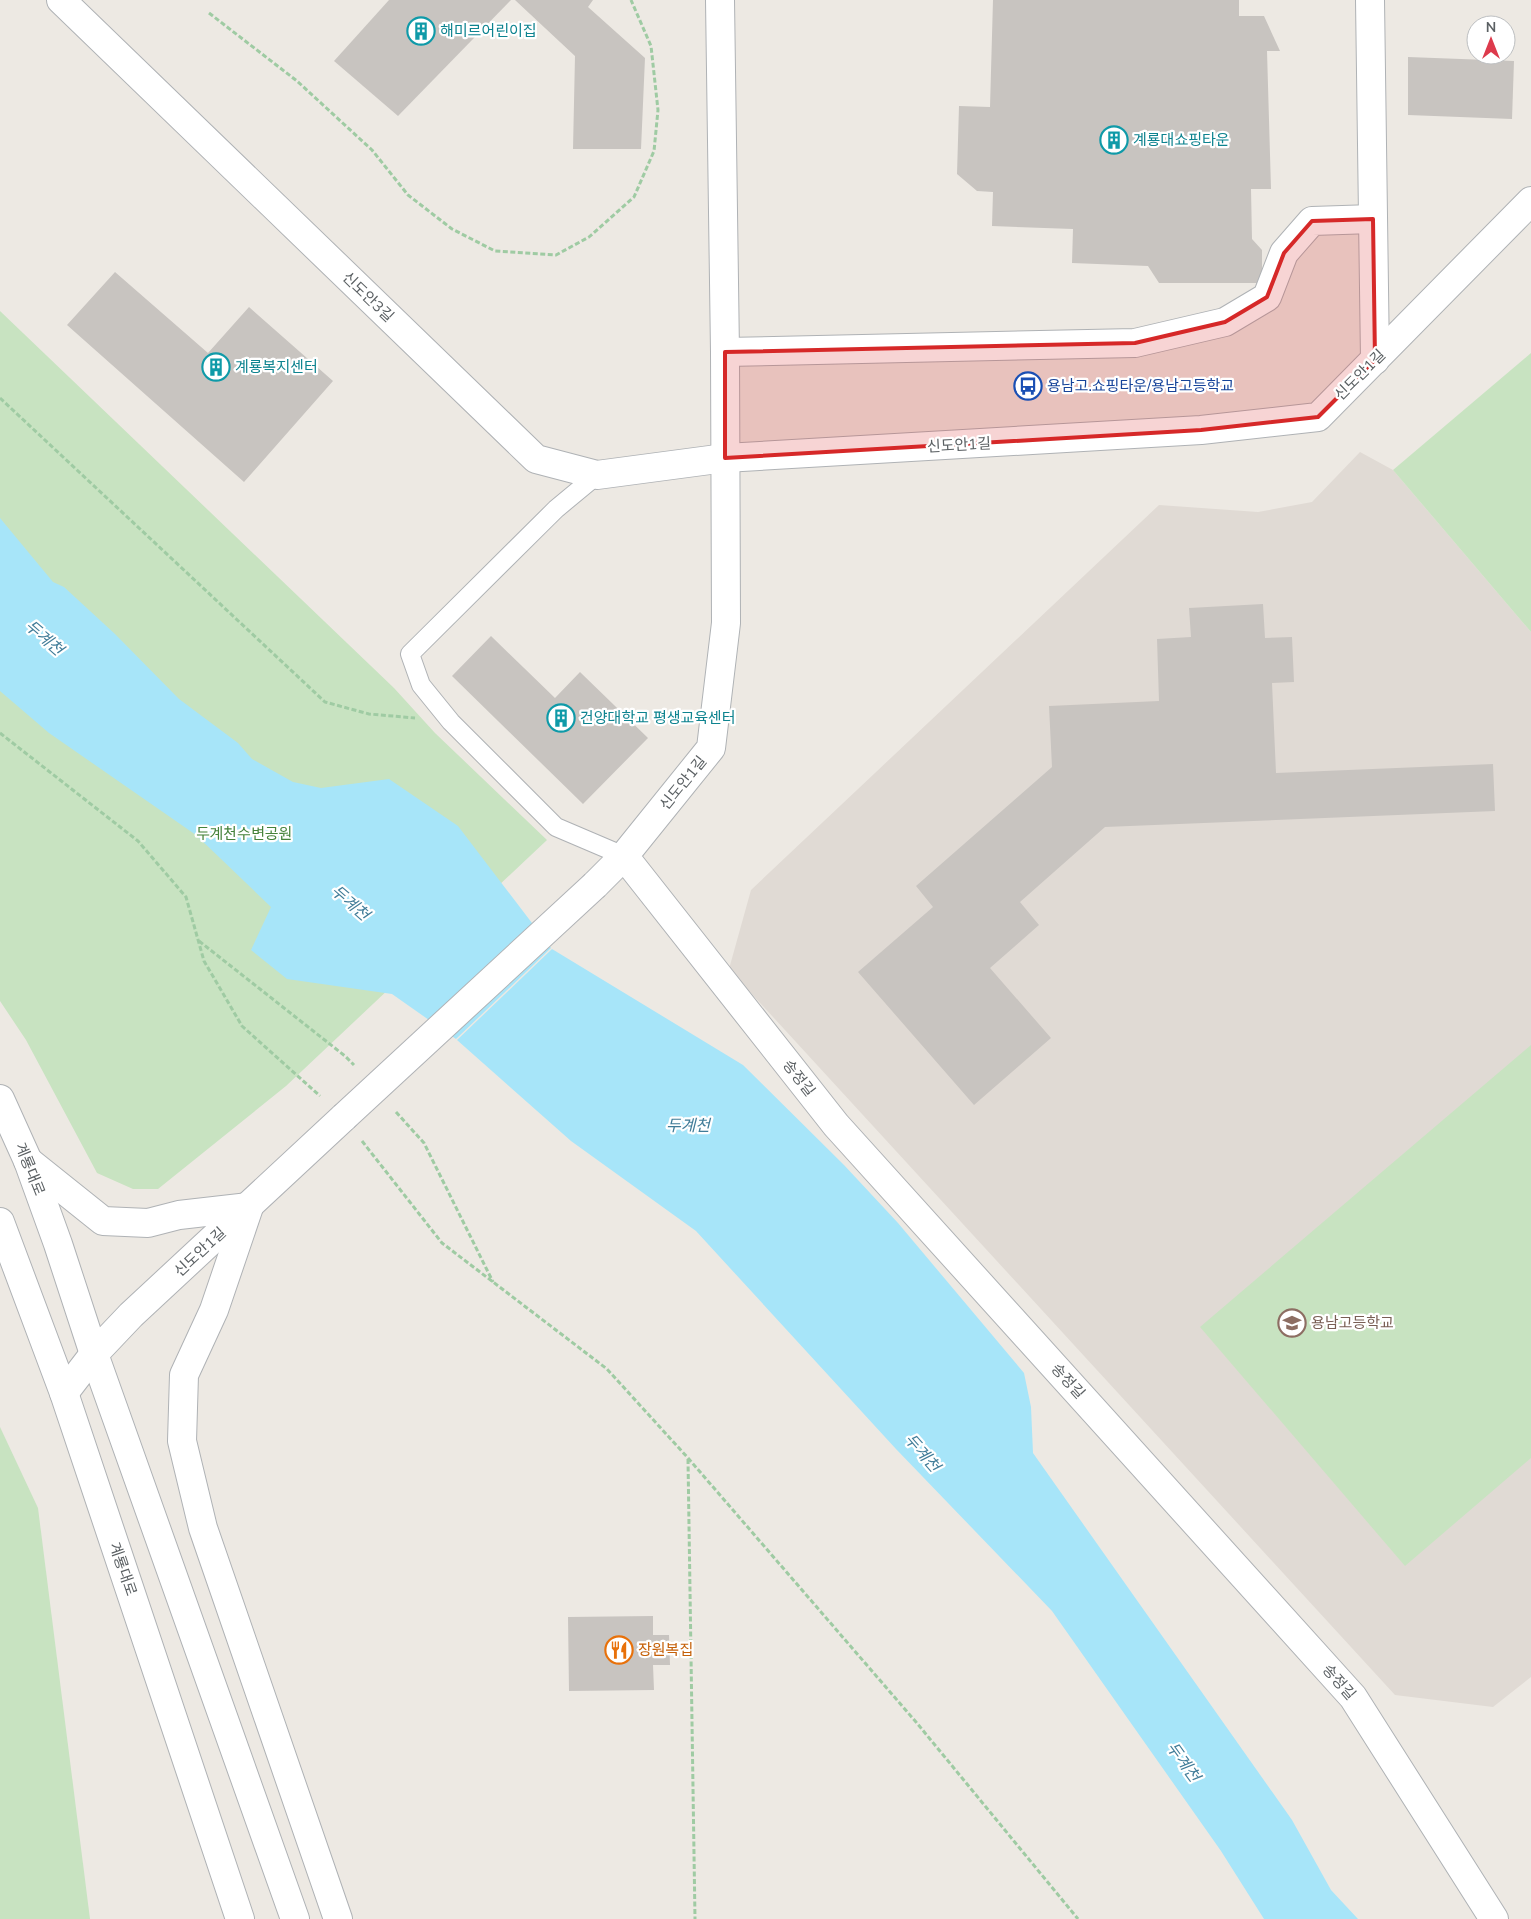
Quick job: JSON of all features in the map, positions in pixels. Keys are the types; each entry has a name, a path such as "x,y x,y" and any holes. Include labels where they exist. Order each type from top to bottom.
{"street":[{"name":"신도안3길","path":"62,0 536,459 597,475 725,458"},
{"path":"720,0 725,458"},
{"path":"1370,0 1375,360"},
{"name":"신도안1길","path":"64,1393 94,1354 131,1315 595,885 624,856 711,748 726,623 725,458 1201,430 1318,417 1531,202"},
{"path":"725,352 1135,342 1225,322 1267,297 1284,253 1312,221 1373,219"},
{"name":"송정길","path":"624,856 836,1125 1353,1697 1494,1919"},
{"name":"계룡대로","path":"0,1099 28,1161 58,1244 94,1354 295,1919"},
{"path":"28,1161 103,1221 148,1223 179,1215 249,1207 214,1310 184,1375 182,1441 203,1528 338,1919"},
{"name":"계룡대로","path":"0,1222 64,1393 240,1919"}],"lane":[{"path":"597,475 556,509 410,654 421,685 451,722 556,827 624,856"}],"path":[{"path":"210,13 297,81 372,150 408,195 452,229 495,251 556,255 589,238 634,198 654,151 658,110 651,46 631,0"},
{"path":"0,398 325,702 369,714 451,722"},
{"path":"0,733 138,841 186,897 204,961 242,1026 344,1117 442,1243 607,1369 688,1458 916,1722 1078,1919"},
{"path":"688,1458 694,1919"}],"highlighted area":[{"path":"1373,219 1375,360 1318,417 1201,430 725,458 725,352 1135,343 1225,322 1267,297 1284,253 1312,221"}],"shaded area":[{"name":"용남고등학교","path":"1360,452 1393,470 1531,632 1531,1677 1493,1707 1395,1695 729,969 751,890 1159,505 1258,512 1312,502"}],"green space":[{"name":"두계천수변공원","path":"0,311 394,688 435,733 547,840 286,1086 158,1189 133,1189 97,1173 26,1040 0,1001"},
{"path":"1531,353 1531,632 1393,470"},
{"path":"1531,1045 1531,1458 1405,1566 1200,1327"},
{"path":"0,1427 38,1508 90,1919 0,1919"}],"water":[{"name":"두계천","path":"0,518 53,582 64,587 115,634 179,699 238,743 252,759 293,782 321,788 389,779 458,826 551,948 456,1039 392,994 287,979 251,950 271,907 196,835 49,733 0,691"},
{"name":"두계천","path":"552,949 743,1065 844,1165 898,1223 1024,1373 1031,1407 1033,1453 1292,1820 1331,1890 1358,1919 1264,1919 1221,1851 1052,1611 896,1449 696,1231 571,1141 457,1040"}],"building":[{"name":"해미르어린이집","path":"389,0 511,0 398,116 334,61"},
{"name":"해미르어린이집","path":"515,0 593,0 588,7 645,58 641,149 573,149 575,56"},
{"name":"계룡대쇼핑타운","path":"993,0 1239,0 1239,16 1264,16 1280,51 1267,51 1271,189 1251,189 1252,239 1262,250 1262,283 1159,283 1148,266 1072,263 1073,229 992,226 993,192 977,191 957,174 959,106 990,107"},
{"path":"1408,57 1466,59 1466,65 1514,65 1512,119 1408,115"},
{"name":"계룡복지센터","path":"115,272 208,353 249,307 333,381 244,482 67,325"},
{"path":"1263,604 1265,638 1292,637 1294,682 1272,683 1276,773 1493,764 1495,811 1105,827 1020,902 1039,925 990,968 1051,1038 974,1105 858,972 933,907 916,886 1052,767 1049,706 1159,701 1157,639 1191,637 1189,608"},
{"name":"건양대학교 평생교육센터","path":"491,636 555,698 580,672 648,738 583,804 452,676"},
{"name":"장원복집","path":"653,1616 653,1635 669,1635 670,1665 653,1665 654,1690 569,1691 568,1617"}],"place":[{"name":"해미르어린이집","path":"421,31"},
{"name":"계룡대쇼핑타운","path":"1114,140"},
{"name":"계룡복지센터","path":"216,367"},
{"name":"용남고.쇼핑타운/용남고등학교","path":"1028,386"},
{"name":"건양대학교 평생교육센터","path":"561,718"},
{"name":"용남고등학교","path":"1292,1323"},
{"name":"장원복집","path":"619,1650"}]}
